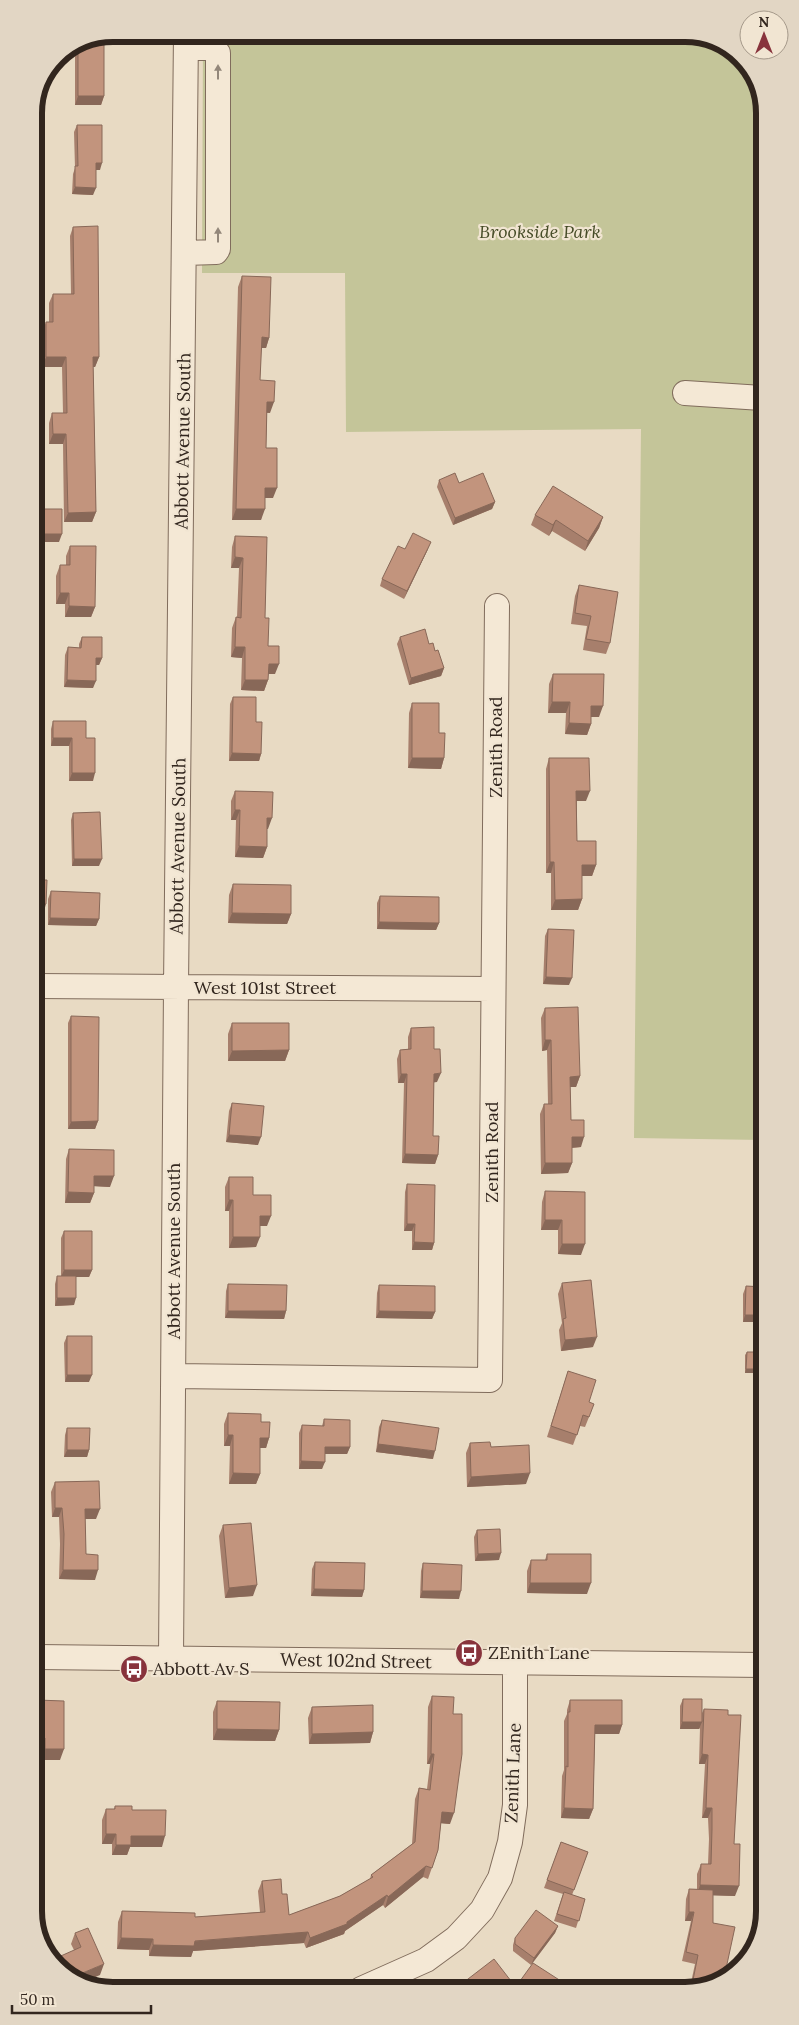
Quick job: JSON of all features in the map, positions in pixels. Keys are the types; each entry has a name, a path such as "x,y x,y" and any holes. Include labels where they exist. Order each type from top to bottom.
{"street":[{"name":"Abbott Avenue South","path":"170,1659 186,43"},
{"path":"185,253 216,252 218,249 218,53 212,48 193,43"},
{"path":"685,393 756,398"},
{"name":"Zenith Road","path":"174,1376 490,1380 497,606"},
{"name":"West 101st Street","path":"43,986 494,989"},
{"name":"West 102nd Street","path":"42,1657 756,1665"},
{"name":"Zenith Lane","path":"377,1982 426,1960 456,1938 482,1910 500,1878 510,1842 515,1805 515,1663"}],"green space":[{"name":"Brookside Park","path":"203,43 690,43 704,45 729,57 736,63 749,82 755,100 756,114 756,1140 634,1138 641,429 346,432 345,273 202,273"}],"building":[{"path":"104,44 104,96 78,96 78,52 91,46"},
{"path":"77,125 102,125 102,163 96,163 96,188 75,187 75,166 78,166"},
{"path":"98,226 99,357 93,357 96,512 68,513 66,434 53,434 52,413 67,413 66,357 46,357 46,322 53,322 53,294 74,294 73,227"},
{"path":"242,276 271,277 269,338 262,337 260,380 275,381 274,402 267,402 266,448 277,448 277,488 265,488 265,509 236,509"},
{"path":"455,473 459,483 483,473 495,502 455,518 439,480"},
{"path":"553,486 603,517 588,541 556,520 553,525 535,515"},
{"path":"43,509 62,509 62,534 43,534"},
{"path":"413,533 431,542 407,591 382,579 398,546 405,549"},
{"path":"235,536 267,537 265,618 269,618 268,646 279,646 279,664 269,664 268,680 245,680 245,647 235,647 236,617 241,618 243,558 235,557"},
{"path":"70,546 96,546 95,607 69,606 69,593 60,593 60,565 70,565"},
{"path":"579,585 618,592 610,643 586,639 591,616 575,613"},
{"path":"425,629 429,644 433,643 435,651 438,650 444,668 411,678 400,637"},
{"path":"82,637 102,637 102,658 96,658 96,681 67,680 68,647 81,648"},
{"path":"553,674 604,674 603,706 591,706 591,724 569,723 570,702 552,702"},
{"path":"233,697 256,697 256,722 262,722 261,754 232,753"},
{"path":"412,703 439,703 439,733 445,733 444,758 412,758"},
{"path":"53,721 86,721 86,738 95,738 95,773 72,773 72,738 53,738"},
{"path":"549,758 589,758 590,791 576,791 577,841 596,841 596,865 582,865 582,899 555,900 554,862 550,862"},
{"path":"235,791 273,792 272,818 267,818 267,847 239,846 240,810 235,810"},
{"path":"100,812 102,859 74,859 73,813"},
{"path":"43,880 47,880 46,904 43,904"},
{"path":"233,884 291,885 291,914 232,913"},
{"path":"51,891 100,893 99,919 50,918"},
{"path":"380,896 439,897 439,923 379,922"},
{"path":"548,929 574,930 572,978 546,977"},
{"path":"578,1007 580,1076 570,1077 571,1120 584,1120 584,1137 572,1137 572,1163 545,1163 544,1104 552,1104 551,1040 545,1040 545,1008"},
{"path":"71,1016 99,1017 98,1121 71,1122"},
{"path":"232,1023 289,1023 289,1050 232,1051"},
{"path":"434,1027 434,1049 440,1049 441,1073 434,1074 433,1136 439,1136 438,1155 405,1154 407,1074 401,1074 400,1050 411,1049 411,1028"},
{"path":"232,1103 264,1106 261,1137 229,1135"},
{"path":"69,1149 114,1150 114,1176 94,1176 94,1193 68,1192"},
{"path":"229,1177 253,1177 253,1195 271,1195 271,1216 260,1216 260,1237 233,1237 233,1200 229,1200"},
{"path":"407,1184 435,1185 434,1243 414,1242 415,1224 407,1224"},
{"path":"545,1191 585,1192 585,1244 562,1244 562,1220 545,1220"},
{"path":"64,1231 92,1231 92,1270 64,1270"},
{"path":"57,1276 76,1276 76,1298 57,1298"},
{"path":"591,1280 597,1337 565,1340 563,1319 566,1318 562,1283"},
{"path":"228,1284 287,1285 286,1311 228,1311"},
{"path":"379,1285 435,1286 435,1312 379,1311"},
{"path":"746,1286 756,1287 756,1315 745,1315"},
{"path":"67,1336 92,1336 92,1375 67,1375"},
{"path":"747,1352 756,1352 756,1369 746,1369"},
{"path":"568,1371 596,1380 589,1402 594,1404 589,1417 583,1415 577,1435 551,1426"},
{"path":"228,1413 261,1414 261,1422 270,1422 269,1438 260,1438 260,1474 233,1473 233,1435 228,1435"},
{"path":"324,1419 350,1420 350,1447 325,1447 325,1462 301,1461 302,1425 324,1426"},
{"path":"382,1420 439,1428 435,1451 378,1444"},
{"path":"67,1428 90,1428 89,1450 67,1450"},
{"path":"490,1442 491,1447 529,1445 530,1473 471,1477 470,1443"},
{"path":"99,1481 100,1509 85,1509 86,1554 98,1555 98,1570 63,1570 64,1534 62,1508 55,1508 55,1482"},
{"path":"251,1523 257,1585 229,1588 223,1525"},
{"path":"500,1529 501,1553 478,1554 477,1530"},
{"path":"547,1554 591,1554 591,1583 530,1583 531,1560 547,1560"},
{"path":"315,1562 365,1563 364,1590 314,1589"},
{"path":"423,1563 462,1565 461,1591 422,1591"},
{"path":"432,1696 454,1697 453,1714 462,1714 462,1754 454,1813 442,1812 438,1850 432,1868 426,1866 388,1897 387,1895 347,1922 347,1924 310,1938 308,1932 195,1941 194,1946 153,1945 153,1939 121,1938 122,1911 195,1913 195,1917 265,1912 262,1881 281,1879 282,1894 287,1894 289,1915 340,1896 373,1877 371,1875 415,1842 419,1788 430,1790 434,1754 431,1754"},
{"path":"683,1699 702,1699 702,1722 682,1722"},
{"path":"42,1700 64,1701 64,1749 45,1749 45,1738 42,1738"},
{"path":"570,1700 622,1700 622,1725 595,1725 593,1809 564,1808 566,1766 568,1767 568,1712 570,1712"},
{"path":"217,1701 280,1702 279,1730 217,1729"},
{"path":"373,1705 373,1732 312,1734 312,1707"},
{"path":"704,1709 728,1710 728,1715 741,1715 734,1844 740,1844 739,1886 700,1885 701,1864 711,1864 712,1829 712,1808 706,1808 708,1755 702,1754"},
{"path":"115,1806 132,1806 132,1810 166,1810 165,1836 131,1836 131,1845 116,1845 116,1834 106,1834 106,1809 115,1809"},
{"path":"561,1842 588,1852 574,1890 547,1880"},
{"path":"689,1889 713,1890 713,1923 735,1927 726,1970 708,1979 699,1981 693,1981 698,1955 686,1952 694,1912 689,1912"},
{"path":"564,1892 585,1899 579,1921 557,1914"},
{"path":"536,1910 558,1926 534,1958 515,1944 515,1938"},
{"path":"88,1928 104,1964 80,1974 63,1962 59,1957 81,1947 75,1933"},
{"path":"494,1959 511,1981 510,1982 464,1982"},
{"path":"533,1963 562,1982 522,1982 520,1981"}],"place":[{"name":"ZEnith Lane","path":"469,1653"},
{"name":"Abbott Av S","path":"134,1669"}]}
